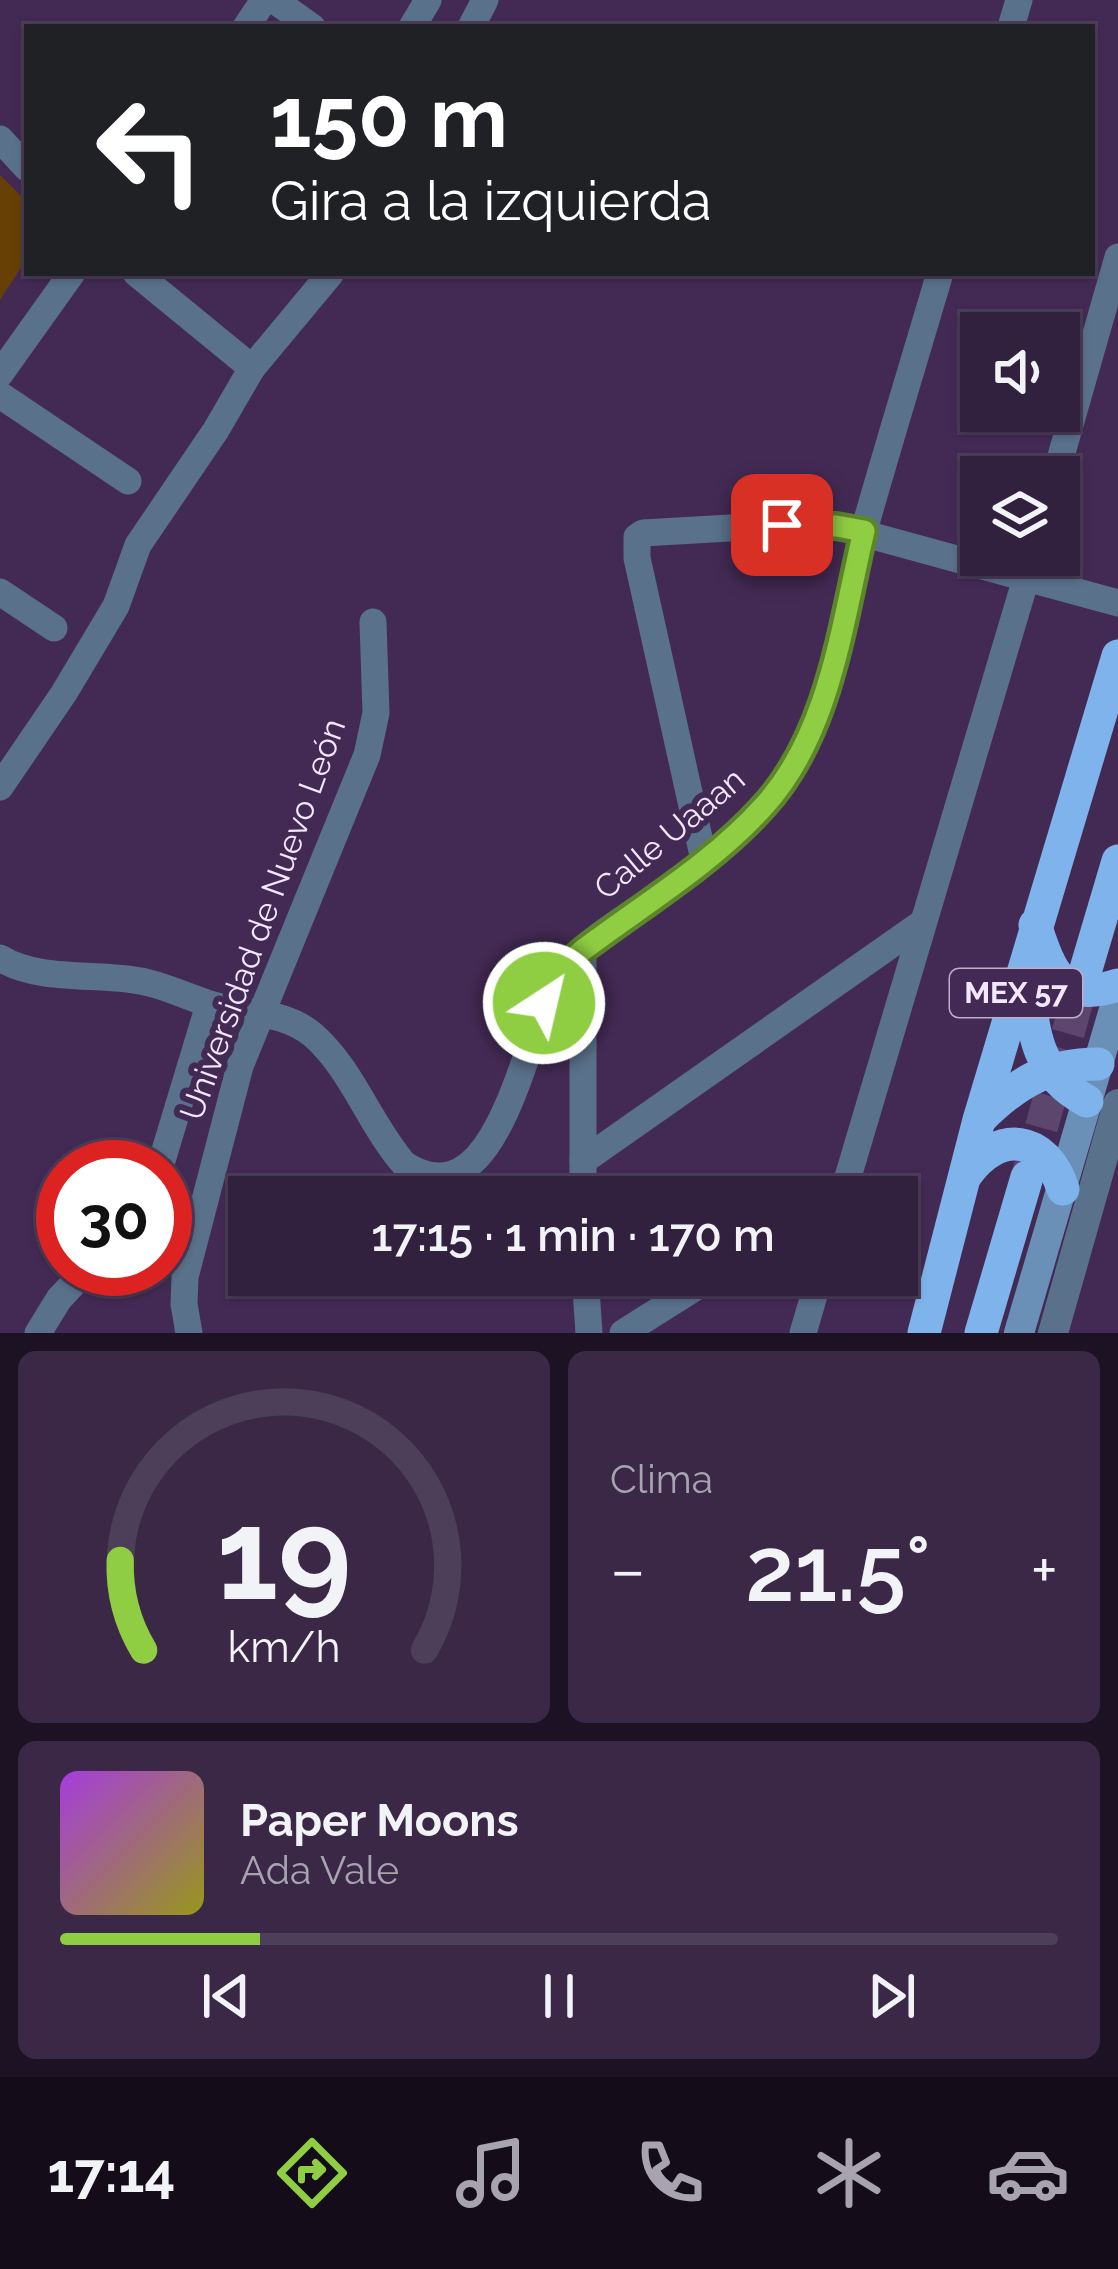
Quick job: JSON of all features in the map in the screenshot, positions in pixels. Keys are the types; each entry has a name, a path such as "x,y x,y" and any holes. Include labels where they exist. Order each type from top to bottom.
{"highway":[{"name":"MEX 57","path":"924,1333 979,1120 1118,656"},
{"name":"MEX 57","path":"1086,969 1118,861"},
{"path":"1031,939 1060,980 1076,990 1096,993 1118,986"},
{"path":"1031,939 1033,1030 1047,1070 1063,1087 1110,1107"},
{"path":"979,1120 1005,1094 1047,1070 1108,1067"},
{"path":"966,1175 979,1157 998,1146 1020,1144 1041,1151 1056,1168 1063,1189"},
{"path":"982,1333 1027,1177"}],"main road":[{"path":"1019,1333 1063,1189 1110,1107 1108,1067 1118,996"}],"street":[{"path":"274,0 308,24"},
{"path":"0,140 24,165"},
{"path":"1061,456 1118,257"},
{"path":"0,374 70,276"},
{"path":"140,276 252,368"},
{"path":"0,788 116,606 138,544 252,368 329,276"},
{"name":"Calle Uaaan","path":"0,958 29,969 168,985 209,1005 259,1011 311,1033 404,1164 438,1177 466,1165 495,1133 518,1083 544,1003 568,963 704,860 764,806 803,747 818,711 864,531 939,276"},
{"path":"0,395 128,481"},
{"path":"704,860 637,558 637,537 655,532 836,526 960,551"},
{"path":"847,1176 1027,576"},
{"path":"1054,576 1118,603"},
{"path":"0,592 54,628"},
{"name":"Universidad de Nuevo León","path":"192,1203 259,1011 319,879 367,755 376,713 373,622"},
{"path":"583,1161 922,923"},
{"path":"583,950 583,1176"},
{"path":"168,1140 209,1005"},
{"path":"1053,1333 1110,1107"},
{"path":"38,1333 61,1296"},
{"name":"Universidad de Nuevo León","path":"184,1296 189,1333"},
{"path":"586,1296 589,1333"},
{"path":"622,1333 681,1296"},
{"path":"803,1333 814,1296"}],"shaded area":[{"path":"0,175 24,199 24,263 0,300"}],"tunnel":[{"path":"1028,1175 1086,969"}],"route":[{"path":"544,1003 568,963 704,860 764,806 803,747 818,711 864,531 782,525"}]}
